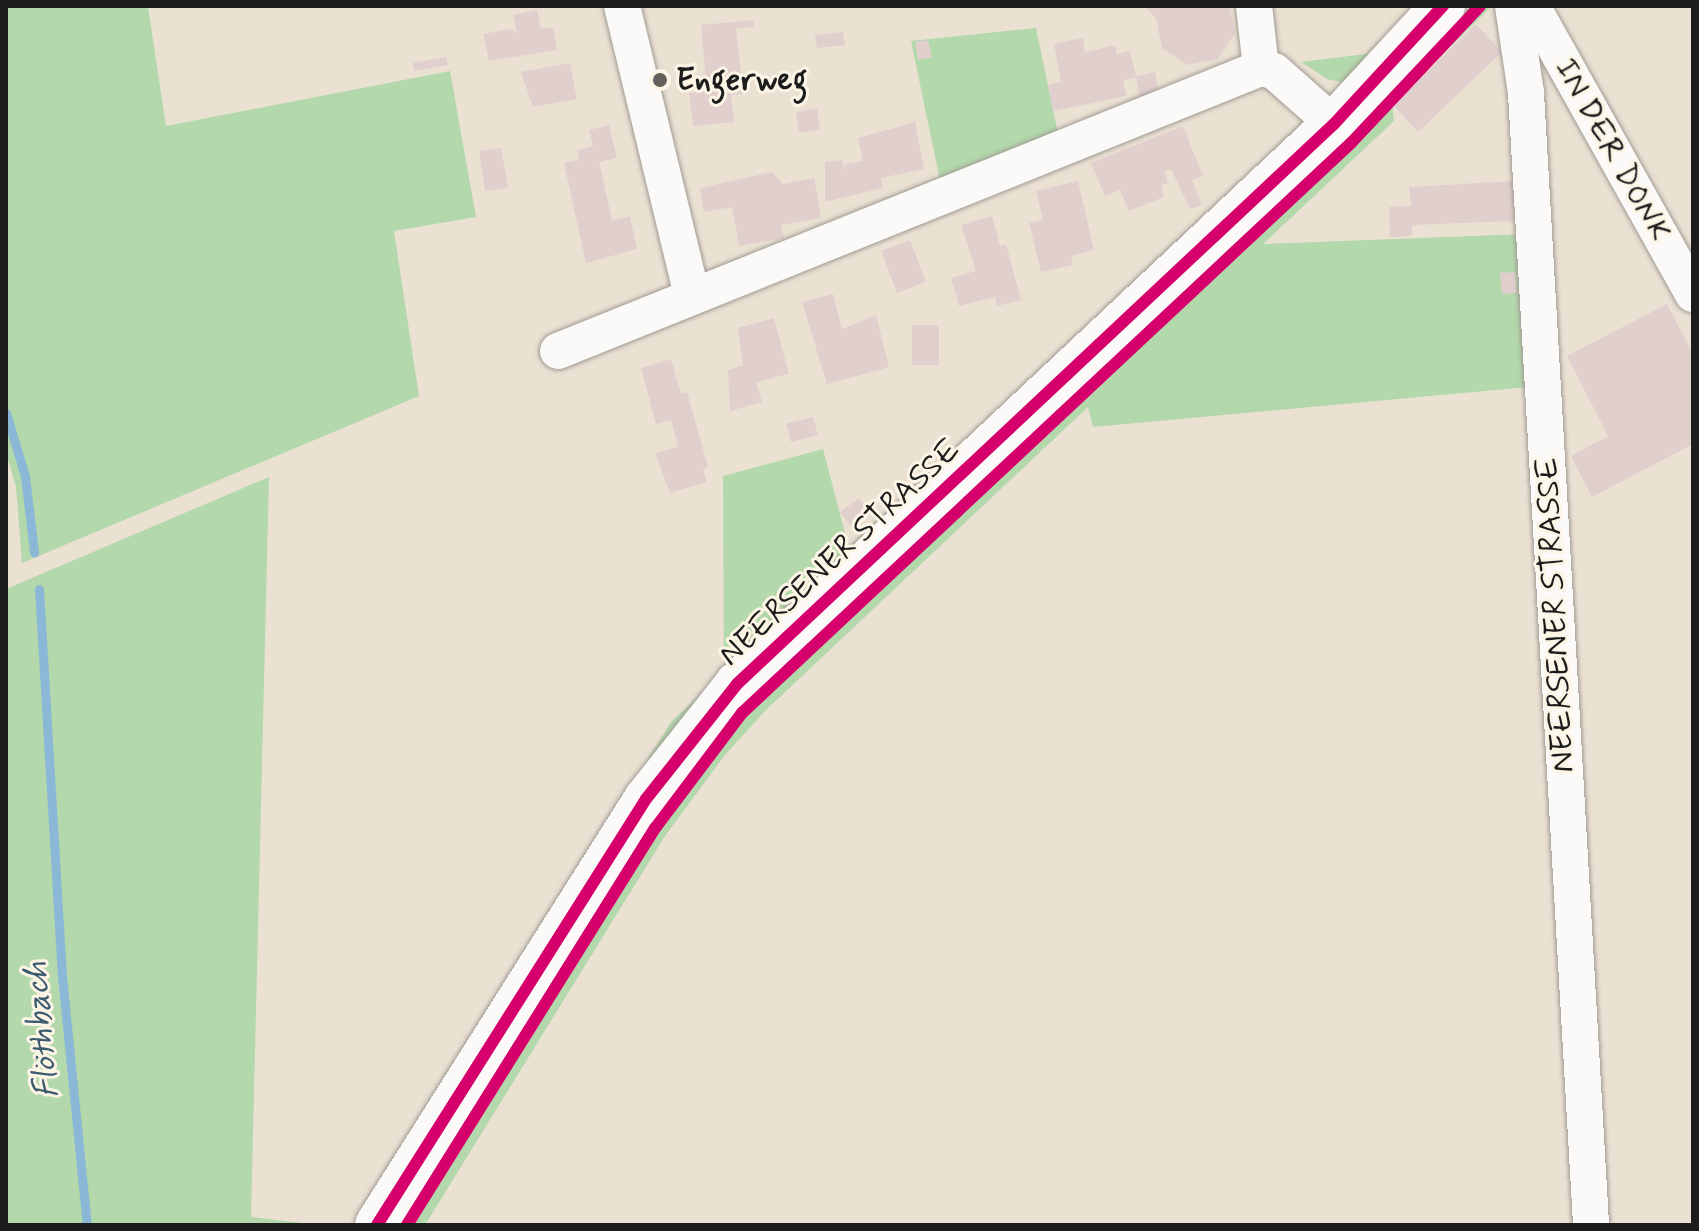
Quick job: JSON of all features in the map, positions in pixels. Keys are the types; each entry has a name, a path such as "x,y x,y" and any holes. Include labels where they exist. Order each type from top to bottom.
{"street":[{"path":"622,6 692,296"},
{"path":"1254,6 1261,68"},
{"name":"NEERSENER STRASSE","path":"377,1225 646,799 737,684 1334,124 1443,6"},
{"name":"NEERSENER STRASSE","path":"1513,6 1526,93 1591,1225"},
{"name":"IN DER DONK","path":"1532,6 1693,294"},
{"path":"558,351 1261,68 1274,71 1334,124"}],"green space":[{"path":"6,6 148,6 166,126 450,71 476,217 394,231 419,396 22,563 16,487 6,453"},
{"path":"1470,6 1492,6 1392,104 1394,121 1263,244 1526,234 1529,387 1093,427 1088,407 766,710 725,755 665,836 425,1225 395,1225 703,740 1384,100"},
{"path":"1036,28 1059,138 941,185 911,41"},
{"path":"1382,52 1348,84 1327,79 1301,62"},
{"path":"823,449 850,552 562,897 671,722 724,672 723,476"},
{"path":"269,477 251,1217 320,1225 6,1225 6,589"}],"building":[{"path":"1144,6 1229,6 1235,33 1218,59 1187,65 1162,48 1156,18"},
{"path":"537,10 541,29 553,27 557,50 489,61 483,34 510,29 517,33 513,15"},
{"path":"754,20 754,27 736,28 743,94 731,95 734,122 693,126 689,93 707,91 701,25"},
{"path":"1476,24 1502,52 1418,132 1393,105"},
{"path":"843,32 845,45 817,48 815,35"},
{"path":"1083,38 1085,52 1115,45 1117,54 1130,51 1136,76 1155,72 1159,95 1140,99 1136,78 1123,80 1126,96 1053,111 1048,85 1061,82 1054,44"},
{"path":"928,40 932,57 918,60 915,42"},
{"path":"446,57 448,65 414,71 413,63"},
{"path":"570,63 577,99 533,107 521,72"},
{"path":"817,108 820,130 799,133 796,112"},
{"path":"915,122 924,169 881,178 883,188 825,202 825,162 842,160 846,173 845,164 863,161 858,138"},
{"path":"609,125 617,158 599,162 612,220 630,216 637,249 586,263 564,163 579,160 577,150 593,146 589,130"},
{"path":"1183,126 1203,176 1192,180 1202,205 1190,209 1171,169 1164,172 1168,183 1161,185 1164,197 1129,211 1120,190 1105,196 1091,163"},
{"path":"501,148 508,188 485,191 479,151"},
{"path":"772,172 783,184 814,178 821,218 781,225 784,238 739,246 732,207 704,212 700,188"},
{"path":"1078,181 1094,250 1071,256 1073,265 1041,272 1029,223 1043,220 1036,191"},
{"path":"1514,181 1515,221 1412,225 1412,236 1390,237 1389,207 1411,206 1409,187"},
{"path":"992,216 1000,246 1006,244 1021,300 997,306 995,297 959,306 951,278 976,271 961,225"},
{"path":"910,240 926,282 897,293 881,251"},
{"path":"1515,272 1517,293 1502,294 1500,273"},
{"path":"833,294 842,329 876,315 889,367 827,384 802,302"},
{"path":"1667,304 1693,354 1693,444 1592,497 1571,456 1608,436 1567,356"},
{"path":"774,318 789,374 756,382 762,402 730,411 728,370 743,365 738,328"},
{"path":"912,325 939,325 939,365 912,365"},
{"path":"671,359 681,394 687,392 708,467 703,469 707,482 670,493 655,453 678,447 671,420 656,424 641,368"},
{"path":"813,417 818,435 791,442 786,424"},
{"path":"859,498 870,512 851,527 840,512"}],"waterway":[{"name":"Flöthbach","path":"6,413 25,476 34,552"},
{"name":"Flöthbach","path":"39,589 62,976 87,1225"}],"cycle path":[{"path":"377,1225 646,799 737,684 1334,124 1443,6"},
{"path":"407,1225 656,827 742,713 1351,143 1480,6"}],"place":[{"name":"Engerweg","path":"660,80"}]}
